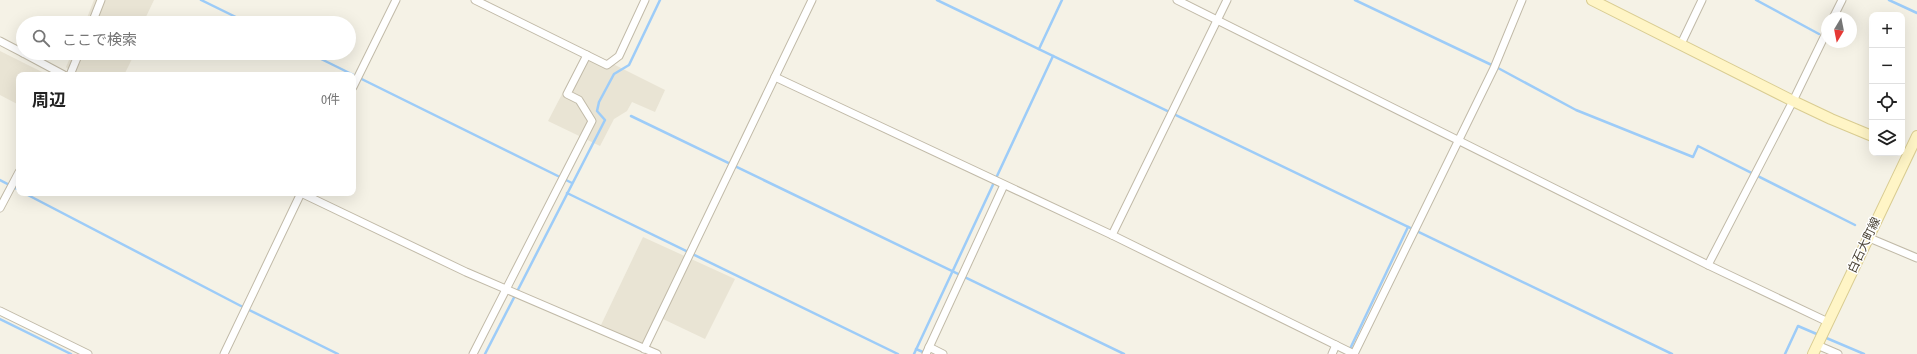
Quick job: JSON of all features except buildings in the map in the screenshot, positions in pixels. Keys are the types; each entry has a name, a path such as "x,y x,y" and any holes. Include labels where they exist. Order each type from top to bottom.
{"street":[{"path":"95,16 101,0"},
{"path":"356,80 396,0"},
{"path":"475,0 607,65 619,56 645,0"},
{"path":"644,349 812,0"},
{"path":"1177,0 1218,19 1708,265 1828,322"},
{"path":"1112,235 1227,0"},
{"path":"775,77 1112,235 1352,353 1414,235 1494,66 1522,0"},
{"path":"1592,0 1793,102 1831,120 1869,135"},
{"path":"1681,44 1702,0"},
{"path":"1836,12 1842,0"},
{"path":"0,41 16,49"},
{"path":"1708,265 1793,102 1821,44"},
{"path":"474,354 512,293 563,177 592,121 579,100 567,94 587,55"},
{"path":"36,60 58,72"},
{"path":"71,72 76,60"},
{"name":"白石大町線","path":"1905,151 1917,136"},
{"name":"白石大町線","path":"1818,343 1903,156"},
{"path":"0,208 16,178"},
{"path":"943,354 928,351 962,277 998,182"},
{"path":"224,354 300,196"},
{"path":"307,196 512,293 657,354"},
{"path":"1867,237 1917,258"},
{"path":"0,310 88,354"},
{"path":"1818,343 1838,354"},
{"path":"1332,354 1336,345"}],"shaded area":[{"path":"94,0 154,0 146,16 88,16"},
{"path":"585,50 665,90 655,112 632,102 627,111 614,119 600,146 548,121"},
{"path":"0,51 42,72 16,72 16,103 0,95"},
{"path":"69,60 132,60 126,72 71,72 66,67"},
{"path":"643,237 735,279 705,339 663,319 651,343 640,344 601,325"}],"waterway":[{"path":"201,0 234,16"},
{"path":"485,354 605,120 597,111 599,102 614,74 629,65 660,0"},
{"path":"937,0 1672,354"},
{"path":"1039,49 1062,0"},
{"path":"1355,0 1498,68 1576,110 1693,157 1698,146 1855,225"},
{"path":"1756,0 1819,34"},
{"path":"1889,0 1917,13"},
{"path":"914,354 1053,56"},
{"path":"323,60 347,72"},
{"path":"356,76 572,183"},
{"path":"631,116 1124,354"},
{"path":"0,180 16,188"},
{"path":"567,193 898,354"},
{"path":"30,196 239,305 338,354"},
{"path":"1349,351 1408,227"},
{"path":"0,319 71,354"},
{"path":"1785,354 1798,326 1819,335"},
{"path":"1824,337 1864,354"},
{"path":"916,349 925,353"}]}
